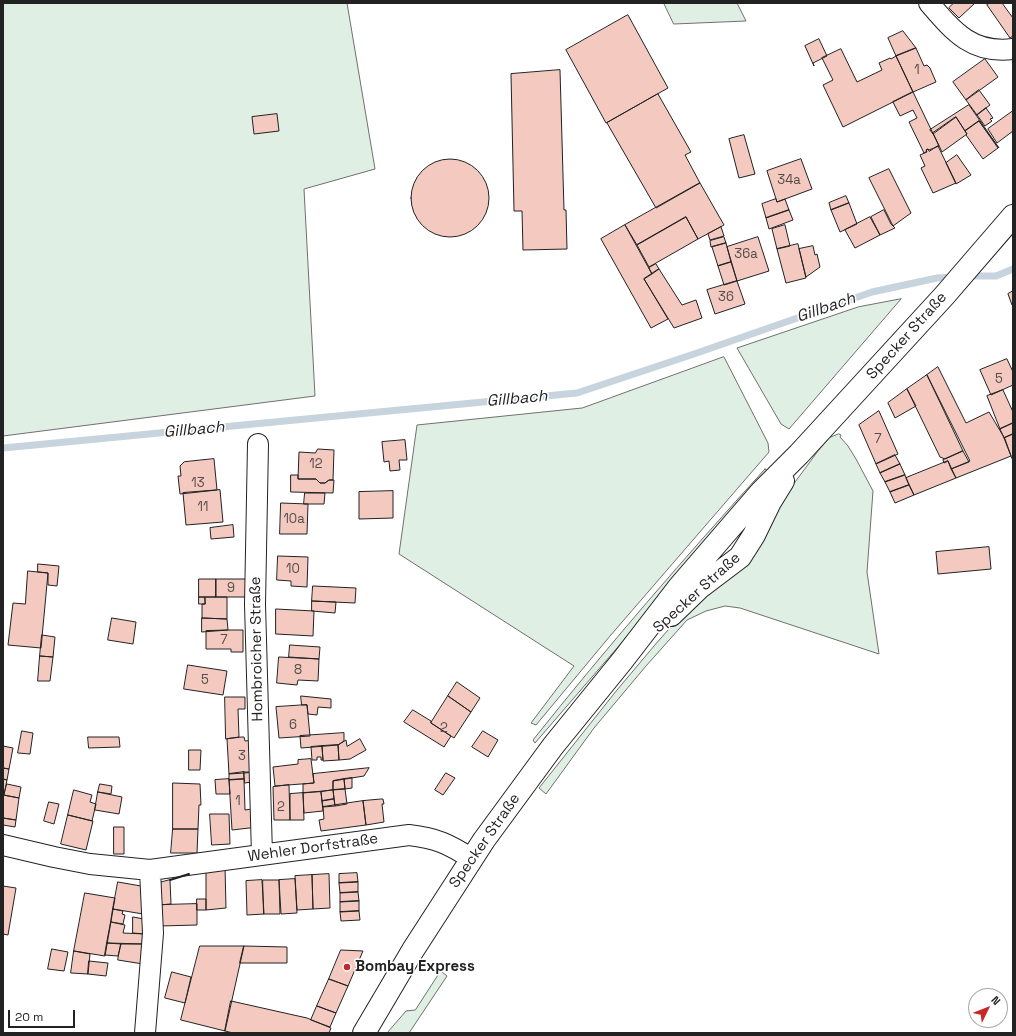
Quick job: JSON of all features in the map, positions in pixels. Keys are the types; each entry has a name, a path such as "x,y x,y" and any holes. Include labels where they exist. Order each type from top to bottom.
{"main road":[{"name":"Specker Straße","path":"364,1033 409,956 472,859 518,792 553,746 622,661 699,588 740,557 754,535 770,502 798,454 944,296 1013,216"}],"street":[{"path":"929,3 961,37 970,43 991,50 1013,48"},
{"name":"Hombroicher Straße","path":"258,444 255,604 262,855"},
{"name":"Wehler Dorfstraße","path":"3,845 90,864 150,870 409,834 429,837 453,847 472,859"},
{"path":"145,1033 153,933 150,870"}],"green space":[{"path":"3,3 347,3 375,169 304,189 315,396 3,436"},
{"path":"664,3 737,3 746,21 674,24"},
{"path":"901,299 789,429 781,424 737,348 858,307"},
{"path":"724,357 768,443 769,452 610,636 536,725 531,723 574,666 399,554 417,425 582,408"},
{"path":"839,434 856,459 873,491 867,572 879,654 740,608 725,606 706,611 687,620 646,666 594,728 546,794 539,788 617,690 781,501 829,438"},
{"path":"765,469 769,472 535,743 533,740 618,637 705,535"},
{"path":"441,971 447,976 409,1033 387,1033 406,1011 415,1010"}],"building":[{"path":"954,3 975,3 959,18 949,8"},
{"path":"990,3 1002,3 1013,18 1013,36 1010,38 987,5"},
{"path":"628,15 668,88 606,123 566,50"},
{"path":"903,31 916,48 896,56 888,38"},
{"path":"819,39 827,56 813,63 814,66 805,46"},
{"path":"916,48 924,66 927,65 930,68 936,82 913,92 896,56"},
{"path":"841,49 857,82 882,70 879,63 896,56 913,92 843,127 823,85 833,80 822,58"},
{"path":"985,59 998,77 966,100 953,82"},
{"path":"560,70 564,210 566,210 567,249 523,250 522,211 514,211 511,74"},
{"path":"979,90 990,105 977,115 966,100"},
{"path":"913,92 939,146 929,150 928,149 924,153 909,122 917,118 913,110 900,116 893,102"},
{"path":"658,94 691,152 685,155 700,183 656,208 607,123"},
{"path":"969,105 999,148 979,121 965,131 956,117 933,134 930,130"},
{"path":"986,108 993,118 990,119 992,121 985,126 977,115"},
{"path":"1013,111 1013,131 997,143 988,129"},
{"path":"277,114 279,131 254,134 252,117"},
{"path":"956,117 967,134 942,152 933,133"},
{"path":"979,121 998,148 983,159 966,135 967,134 965,131"},
{"path":"744,135 755,174 739,178 729,139"},
{"path":"938,146 956,183 933,193 921,168 925,166 920,155 927,152 926,150 928,149 929,151"},
{"path":"957,155 971,175 956,184 946,163"},
{"path":"442,159 458,159 472,165 483,176 489,190 489,206 483,220 472,231 458,237 442,237 428,231 417,220 411,206 411,190 417,176 428,165"},
{"path":"801,159 812,189 777,202 767,171"},
{"path":"889,169 911,213 893,226 869,178"},
{"path":"700,183 724,225 698,239 686,217 637,245 625,225"},
{"path":"846,196 849,203 831,210 829,203"},
{"path":"776,199 777,202 785,199 789,210 766,218 762,204"},
{"path":"849,203 857,224 840,232 831,210"},
{"path":"789,210 793,220 769,229 766,218"},
{"path":"884,210 891,224 895,228 880,235 871,217"},
{"path":"686,217 698,239 649,267 637,245"},
{"path":"870,217 880,235 855,248 845,230"},
{"path":"625,225 652,274 644,279 668,319 651,328 601,239"},
{"path":"785,225 790,246 777,249 772,229"},
{"path":"721,227 724,236 710,240 708,234"},
{"path":"724,237 726,243 711,247 710,241"},
{"path":"758,237 769,271 737,281 727,247"},
{"path":"726,243 731,262 718,266 712,247"},
{"path":"798,244 806,278 786,283 777,249"},
{"path":"813,246 815,255 817,254 820,267 806,277 799,249"},
{"path":"731,262 737,281 724,285 718,266"},
{"path":"656,264 659,269 652,274 649,268"},
{"path":"659,269 682,305 696,300 702,318 674,328 644,279"},
{"path":"737,281 745,304 715,314 707,290"},
{"path":"1013,291 1013,304 1012,305 1008,294"},
{"path":"1007,359 1013,372 1013,385 991,395 980,370"},
{"path":"938,367 966,423 989,412 1005,439 1011,456 956,478 951,469 970,461 927,375"},
{"path":"927,375 963,451 945,459 940,457 907,389"},
{"path":"907,389 916,406 895,418 888,403"},
{"path":"1003,390 1013,412 1013,423 1000,429 987,396"},
{"path":"879,411 898,454 876,464 859,425"},
{"path":"1013,423 1013,434 1004,438 1000,429"},
{"path":"1013,434 1013,461 1004,438"},
{"path":"405,440 407,460 399,460 400,470 390,471 389,461 384,462 382,442"},
{"path":"318,449 334,450 333,480 320,483 316,479 298,479 299,452 315,453"},
{"path":"963,451 969,462 951,469 948,461 944,463 943,460"},
{"path":"895,455 900,464 880,473 876,464"},
{"path":"214,459 217,490 180,494 178,476 181,476 180,466 184,462"},
{"path":"948,461 956,478 914,495 906,478"},
{"path":"900,464 905,475 885,482 880,473"},
{"path":"291,475 298,475 298,479 316,479 320,483 334,480 333,493 291,492"},
{"path":"905,475 909,485 890,492 885,482"},
{"path":"909,485 914,495 895,503 890,492"},
{"path":"220,490 223,522 186,525 183,493"},
{"path":"393,491 393,518 359,519 359,492"},
{"path":"305,493 325,493 324,504 304,504"},
{"path":"281,503 308,504 307,534 280,534"},
{"path":"233,525 234,537 211,539 210,528"},
{"path":"989,547 991,569 938,574 936,552"},
{"path":"278,556 308,557 307,587 291,586 291,581 277,580"},
{"path":"38,564 59,566 57,586 48,585 48,573 38,572"},
{"path":"28,571 48,573 41,648 8,645 13,603 25,604"},
{"path":"199,579 216,579 216,597 199,597"},
{"path":"216,579 247,579 247,597 216,597"},
{"path":"313,586 356,588 355,603 312,601"},
{"path":"199,597 205,597 205,604 199,604"},
{"path":"205,597 227,597 227,619 202,618 202,604 205,604"},
{"path":"312,601 336,602 335,613 312,611"},
{"path":"276,609 314,611 313,636 276,634"},
{"path":"112,618 136,622 133,644 108,640"},
{"path":"202,618 227,619 228,630 202,632"},
{"path":"243,630 243,652 231,652 231,649 206,649 206,631"},
{"path":"42,635 55,637 53,657 40,656"},
{"path":"290,645 320,647 319,659 289,657"},
{"path":"40,656 53,657 50,681 38,681"},
{"path":"279,657 319,659 318,681 298,680 297,685 277,683"},
{"path":"188,665 227,671 223,695 184,689"},
{"path":"457,682 480,698 471,712 448,696"},
{"path":"301,696 331,699 331,708 318,707 317,715 308,714 307,705 302,705"},
{"path":"448,696 471,712 454,738 431,723"},
{"path":"225,697 245,697 245,709 238,709 239,737 226,739"},
{"path":"307,705 310,736 279,738 276,707"},
{"path":"413,710 451,736 444,747 404,722"},
{"path":"22,731 33,733 30,754 18,753"},
{"path":"483,731 498,740 488,757 472,747"},
{"path":"344,733 344,741 338,745 301,748 300,736"},
{"path":"88,737 119,737 120,747 89,748"},
{"path":"244,737 245,741 254,740 258,772 229,774 227,739"},
{"path":"360,739 366,750 350,759 339,760 338,745 346,740 347,746"},
{"path":"338,745 339,760 323,761 322,746"},
{"path":"3,746 13,748 9,769 3,768"},
{"path":"322,746 323,760 321,760 321,757 317,757 317,760 312,760 311,747"},
{"path":"189,750 201,750 200,770 189,770"},
{"path":"311,759 314,783 275,786 273,767 298,764 298,760"},
{"path":"3,768 9,769 7,780 3,779"},
{"path":"369,768 364,776 333,781 333,790 303,793 303,784 314,783 313,774"},
{"path":"244,772 244,779 229,780 229,774"},
{"path":"244,772 257,772 257,781 245,783"},
{"path":"446,773 455,778 443,795 435,790"},
{"path":"352,778 352,788 345,789 344,779"},
{"path":"3,779 7,780 4,795 3,795"},
{"path":"229,779 230,794 216,794 215,780"},
{"path":"244,779 245,810 258,808 258,827 232,830 229,780"},
{"path":"344,779 345,789 333,790 333,781"},
{"path":"173,783 200,784 201,805 199,805 198,829 173,829"},
{"path":"7,784 21,787 19,798 4,795"},
{"path":"100,784 112,786 111,794 98,792"},
{"path":"289,785 290,820 274,820 273,787"},
{"path":"345,789 347,804 335,806 333,790"},
{"path":"74,790 92,795 90,802 96,804 92,821 68,815"},
{"path":"333,790 334,799 322,801 321,792"},
{"path":"98,792 122,797 119,814 95,810"},
{"path":"321,792 323,811 304,813 303,793"},
{"path":"303,793 304,820 290,820 290,794"},
{"path":"3,795 19,798 16,820 3,818"},
{"path":"334,799 335,806 323,807 322,801"},
{"path":"383,799 384,804 382,804 384,822 366,825 363,801"},
{"path":"363,801 366,825 321,831 319,820 324,819 323,807"},
{"path":"49,802 59,804 54,824 44,821"},
{"path":"210,814 229,814 230,844 212,845"},
{"path":"68,815 93,821 86,850 61,844"},
{"path":"3,818 16,820 15,827 3,825"},
{"path":"114,827 124,827 124,854 114,854"},
{"path":"173,829 198,829 197,853 171,853"},
{"path":"225,867 226,908 206,910 206,870"},
{"path":"357,873 358,882 339,883 339,874"},
{"path":"329,874 330,908 313,909 312,875"},
{"path":"312,875 313,909 297,910 295,876"},
{"path":"295,879 297,913 281,914 279,880"},
{"path":"170,880 171,904 160,905 159,883"},
{"path":"262,880 264,914 247,915 246,881"},
{"path":"263,880 279,880 280,914 264,914"},
{"path":"118,882 141,886 143,914 113,909"},
{"path":"358,882 358,892 340,893 339,883"},
{"path":"3,886 16,888 8,935 3,934"},
{"path":"358,892 359,901 340,902 340,893"},
{"path":"85,893 115,898 105,956 74,951"},
{"path":"197,899 206,899 206,910 197,910"},
{"path":"359,901 359,911 340,912 340,902"},
{"path":"197,904 197,925 160,926 160,905"},
{"path":"113,909 123,911 122,914 125,915 123,924 111,922"},
{"path":"359,911 360,920 341,921 340,912"},
{"path":"133,917 144,919 145,934 133,933"},
{"path":"111,922 125,925 123,933 145,934 145,944 107,943"},
{"path":"107,943 121,944 118,956 105,955"},
{"path":"121,944 145,944 143,964 118,960"},
{"path":"200,946 244,946 225,1031 181,1020"},
{"path":"244,946 287,947 287,963 240,963"},
{"path":"52,949 68,952 64,971 48,969"},
{"path":"341,950 363,951 348,986 329,979"},
{"path":"74,951 90,954 88,974 71,973"},
{"path":"89,961 108,963 106,976 88,974"},
{"path":"172,972 191,977 185,1003 165,998"},
{"path":"329,979 348,986 336,1013 317,1006"},
{"path":"231,1001 307,1018 331,1028 329,1033 233,1033 225,1031"},
{"path":"317,1006 336,1013 330,1027 311,1020"}],"waterway":[{"name":"Gillbach","path":"966,276 996,276 1013,269"},
{"name":"Gillbach","path":"3,448 577,393 872,292 937,278 954,277"}],"wall":[{"path":"170,880 189,874"}],"place":[{"name":"Bombay Express","path":"347,967"}]}
